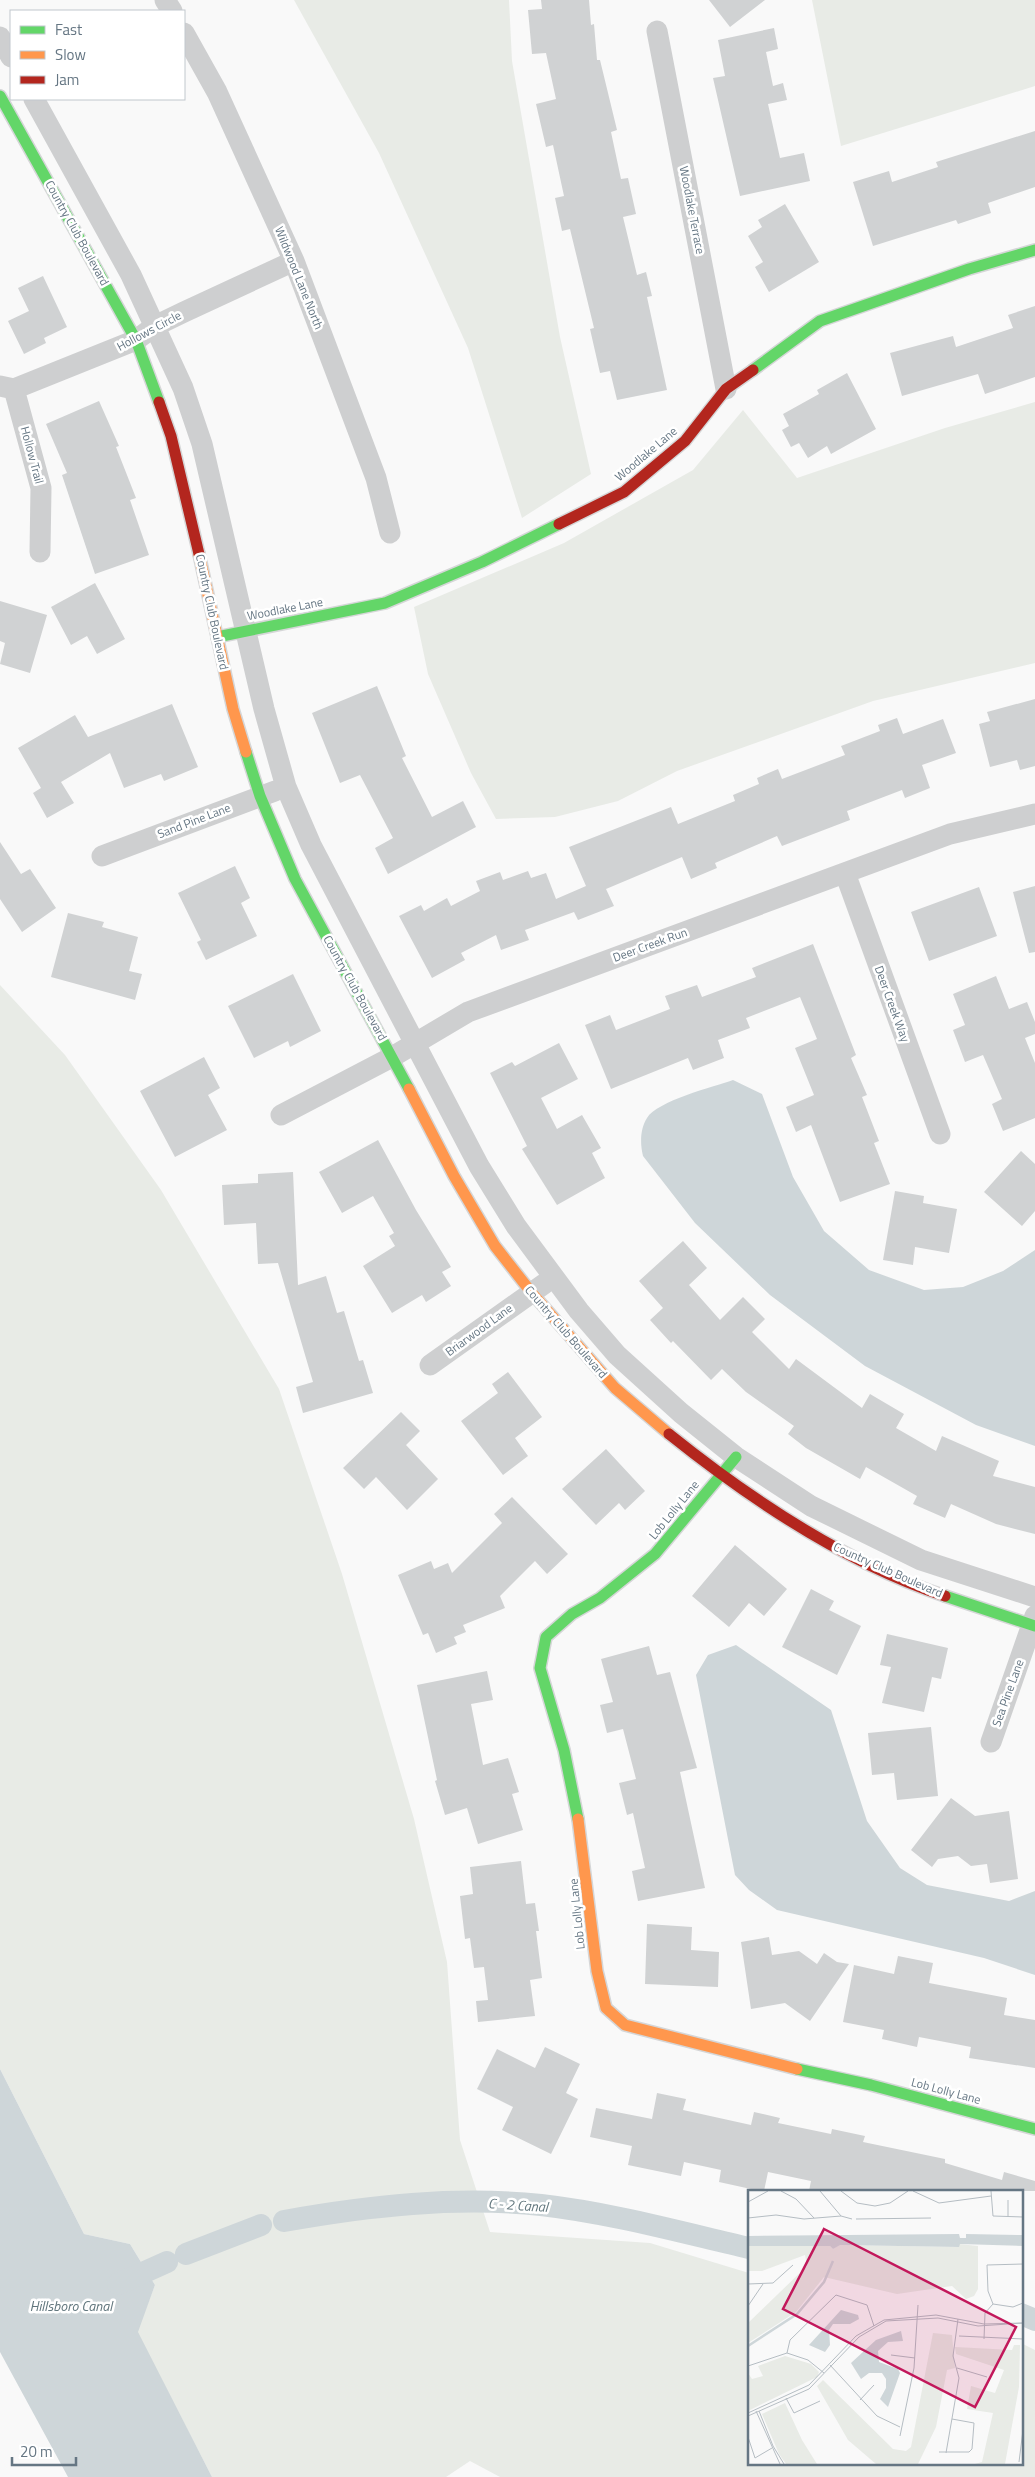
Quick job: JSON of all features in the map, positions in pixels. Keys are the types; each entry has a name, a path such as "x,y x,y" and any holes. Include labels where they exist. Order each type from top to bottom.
{"street":[{"name":"Woodlake Terrace","path":"658,31 726,388"},
{"name":"Wildwood Lane North","path":"185,35 217,92 294,261 376,478 390,533"},
{"path":"0,37 10,55"},
{"name":"Country Club Boulevard","path":"0,96 136,340 171,436 187,498 232,708 260,796 295,879 392,1057 454,1176 495,1246 531,1292 614,1388 720,1475 815,1537 889,1573 932,1592 1034,1623"},
{"name":"Country Club Boulevard","path":"35,100 132,276 184,388 202,444 264,709 286,787 310,845 369,953 414,1044 479,1166 516,1226 553,1278 617,1355 681,1413 736,1457 811,1506 921,1560 1035,1597"},
{"name":"Woodlake Lane","path":"217,637 386,603 482,562 616,495 686,441 726,388 820,321 969,270 1035,250"},
{"name":"Hollows Circle","path":"7,388 136,340 155,326 294,261"},
{"name":"Hollow Trail","path":"7,388 42,488 40,552"},
{"name":"Sand Pine Lane","path":"102,856 286,787"},
{"name":"Deer Creek Run","path":"281,1115 392,1057 468,1012 950,834 1035,814"},
{"name":"Deer Creek Way","path":"845,873 940,1134"},
{"name":"Briarwood Lane","path":"430,1365 553,1278"},
{"name":"Lob Lolly Lane","path":"736,1457 655,1554 600,1598 572,1614 546,1637 540,1668 564,1750 582,1836 597,1971 606,2008 626,2026 749,2058 871,2085 1035,2129"},
{"name":"Sea Pine Lane","path":"991,1742 1034,1623"}],"shaded area":[{"path":"294,0 509,0 512,61 560,337 591,474 522,518 468,348 379,153"},
{"path":"812,0 1035,0 1035,86 841,146"},
{"path":"1035,402 1035,663 873,701 677,771 618,801 555,817 496,819 471,773 428,674 414,607 564,543 693,470 743,410 797,478 945,428"},
{"path":"0,985 65,1055 161,1190 279,1389 342,1574 414,1819 447,1962 460,2140 490,2232 650,2243 748,2273 748,2464 1022,2464 1022,2344 1035,2350 1035,2477 500,2477 470,2461 446,2477 212,2477 137,2332 155,2285 130,2244 84,2234 0,2069"}],"water":[{"path":"733,1080 762,1094 793,1177 824,1231 869,1270 924,1290 963,1287 1003,1271 1035,1250 1035,1446 976,1425 865,1366 770,1295 695,1223 643,1156 641,1142 643,1127 647,1118 653,1112 673,1100"},
{"path":"736,1645 831,1710 867,1821 900,1868 927,1885 1009,1901 1035,1891 1035,1975 984,1958 777,1910 749,1890 735,1875 696,1675 708,1655"},
{"name":"Hillsboro Canal","path":"0,2069 84,2234 130,2244 155,2285 138,2332 212,2477 68,2477 0,2352"}],"building":[{"path":"541,0 589,0 591,25 594,24 597,60 600,60 617,130 611,132 621,179 628,178 636,214 623,217 637,275 646,272 652,296 647,297 667,390 617,400 610,371 600,373 590,329 594,328 570,229 562,231 555,198 564,196 553,145 546,147 536,104 556,99 546,53 532,54 528,10 542,9"},
{"path":"709,0 765,0 730,27"},
{"path":"774,28 778,49 766,52 773,86 783,83 787,100 768,104 780,158 804,153 810,181 740,196 713,78 725,76 718,40"},
{"path":"1035,131 1035,187 988,203 991,213 958,224 956,220 873,246 853,182 889,171 892,182 938,167 936,162"},
{"path":"785,204 819,262 769,292 755,267 763,262 748,236 762,227 758,220"},
{"path":"43,276 67,327 44,338 46,343 24,354 8,321 29,311 18,288"},
{"path":"1035,306 1035,377 985,394 978,374 902,396 890,353 953,336 956,347 1013,328 1008,315"},
{"path":"847,373 876,429 831,454 827,446 808,458 799,443 791,447 782,430 789,426 783,414 819,394 817,390"},
{"path":"99,401 119,446 116,447 136,498 130,500 149,555 95,574 62,475 67,473 46,424"},
{"path":"95,583 125,639 97,654 87,636 71,645 51,607"},
{"path":"0,601 47,615 30,673 0,664 5,643 0,641"},
{"path":"377,686 406,756 402,758 432,817 463,801 476,827 388,874 375,848 393,838 360,775 340,783 312,713"},
{"path":"1035,699 1035,766 1020,770 1017,760 990,767 979,724 990,721 987,712"},
{"path":"172,704 198,767 164,781 161,774 124,788 110,753 61,782 74,803 47,818 33,793 41,788 18,748 75,715 88,737"},
{"path":"897,718 903,734 943,719 956,753 922,765 930,788 905,798 902,790 847,811 850,820 782,846 777,836 715,863 717,868 691,879 682,857 606,889 614,906 578,920 574,912 525,930 529,940 501,950 496,935 461,953 465,960 432,978 399,916 421,905 424,911 447,898 451,906 480,891 476,881 500,872 503,880 528,871 531,878 546,873 556,899 586,886 569,847 671,807 678,824 735,801 733,795 759,784 757,778 778,769 782,779 845,755 841,746 880,731 878,725"},
{"path":"0,842 21,874 30,869 56,908 22,932 0,899"},
{"path":"235,866 250,898 241,903 257,936 206,960 197,942 201,940 178,893"},
{"path":"1035,886 1035,952 1029,953 1013,892"},
{"path":"979,887 997,936 929,961 911,912"},
{"path":"68,913 104,922 102,927 138,937 129,971 142,974 135,1000 51,977"},
{"path":"813,944 856,1055 851,1058 867,1095 862,1097 879,1141 874,1143 890,1184 840,1202 811,1125 796,1132 786,1107 814,1095 795,1048 817,1039 800,997 746,1018 750,1028 718,1040 724,1058 693,1070 688,1058 611,1089 585,1025 610,1015 616,1030 670,1009 665,996 697,985 702,997 756,977 752,968"},
{"path":"293,974 321,1031 290,1047 288,1041 254,1058 228,1006"},
{"path":"996,976 1009,1009 1027,1002 1035,1022 1035,1034 1025,1038 1035,1063 1035,1118 1003,1131 992,1104 1002,1099 983,1055 965,1062 953,1030 965,1025 953,994"},
{"path":"559,1043 578,1079 541,1098 557,1129 582,1115 601,1148 592,1153 605,1178 557,1205 522,1149 527,1146 490,1073 512,1062 515,1066"},
{"path":"204,1057 220,1088 208,1095 227,1130 175,1157 140,1091"},
{"path":"378,1140 416,1210 451,1267 442,1272 451,1286 426,1302 422,1295 392,1313 363,1266 395,1246 389,1236 394,1233 373,1196 342,1213 319,1172"},
{"path":"1021,1151 1035,1164 1035,1211 1022,1226 984,1192"},
{"path":"293,1172 298,1285 326,1276 337,1313 344,1311 359,1361 363,1360 373,1393 303,1413 296,1387 313,1382 278,1263 258,1264 256,1223 224,1225 222,1185 258,1183 258,1174"},
{"path":"895,1191 924,1196 923,1203 957,1209 949,1253 915,1247 913,1265 883,1260"},
{"path":"683,1241 707,1268 689,1285 720,1320 743,1297 765,1319 752,1332 789,1369 796,1359 862,1408 870,1394 904,1414 896,1428 936,1451 942,1436 999,1461 993,1476 1035,1487 1035,1534 996,1524 951,1504 945,1518 913,1504 917,1496 866,1467 860,1479 806,1448 788,1434 794,1426 746,1392 722,1369 711,1380 673,1341 671,1343 650,1320 663,1308 639,1281"},
{"path":"508,1372 542,1417 515,1438 528,1456 503,1475 461,1421 498,1393 492,1384"},
{"path":"401,1412 420,1431 406,1445 438,1479 407,1510 376,1477 364,1489 343,1468"},
{"path":"606,1449 645,1491 625,1510 619,1503 596,1525 562,1489"},
{"path":"512,1497 568,1554 547,1574 535,1561 500,1596 505,1608 463,1625 466,1632 454,1637 457,1644 436,1653 428,1633 423,1635 398,1575 431,1561 434,1569 448,1563 452,1573 502,1523 494,1514"},
{"path":"735,1545 787,1589 764,1616 749,1603 729,1627 692,1596"},
{"path":"811,1589 834,1601 829,1610 861,1626 837,1675 782,1647"},
{"path":"887,1634 948,1648 941,1679 932,1677 924,1712 882,1703 891,1667 880,1665"},
{"path":"649,1646 657,1675 670,1672 697,1768 680,1772 705,1888 638,1901 632,1871 645,1868 633,1813 627,1815 619,1783 636,1779 623,1729 607,1733 600,1705 613,1702 601,1659"},
{"path":"487,1671 493,1700 471,1704 483,1765 508,1758 519,1792 512,1794 523,1830 478,1844 467,1808 445,1815 435,1781 437,1780 417,1685"},
{"path":"931,1727 938,1796 897,1800 894,1773 872,1775 868,1733"},
{"path":"951,1798 975,1816 1009,1811 1018,1879 990,1883 987,1864 971,1866 958,1856 938,1859 932,1867 911,1850"},
{"path":"521,1861 526,1904 535,1903 539,1931 536,1931 542,1978 530,1980 535,2016 478,2022 476,2001 488,2000 484,1967 474,1968 470,1938 465,1939 460,1896 473,1894 470,1867"},
{"path":"647,1924 692,1927 691,1950 719,1952 718,1987 645,1984"},
{"path":"769,1937 772,1955 799,1951 817,1964 824,1953 837,1962 849,1964 810,2021 785,2003 751,2009 741,1942"},
{"path":"898,1956 933,1963 929,1983 1007,1998 1004,2015 1035,2020 1035,2068 969,2058 971,2047 919,2037 917,2047 882,2039 884,2030 843,2022 854,1965 894,1974"},
{"path":"545,2047 580,2064 566,2093 578,2099 551,2154 502,2130 513,2107 477,2089 497,2049 535,2068"},
{"path":"657,2093 686,2099 683,2110 751,2125 754,2112 780,2118 778,2123 831,2134 832,2129 865,2136 863,2142 945,2159 945,2163 1002,2180 1004,2172 1035,2181 1035,2191 809,2190 811,2181 768,2172 764,2190 755,2190 719,2182 721,2170 684,2162 681,2176 628,2165 632,2146 590,2137 596,2108 652,2119"}],"waterway":[{"name":"C - 2 Canal","path":"284,2221 412,2204 509,2202 567,2208 748,2248"},
{"name":"C - 2 Canal","path":"186,2254 261,2225"},
{"path":"118,2284 167,2262"},
{"name":"C - 2 Canal","path":"1022,2314 1035,2320"}],"traffic: fast":[{"path":"0,96 136,340 159,402"},
{"path":"753,370 820,321 969,269 1035,250"},
{"path":"217,637 385,603 482,562 559,524"},
{"path":"246,752 260,796 295,879 409,1089"},
{"path":"578,1819 564,1750 540,1668 546,1637 572,1614 600,1598 655,1554 736,1457"},
{"path":"945,1596 1035,1626"},
{"path":"797,2069 871,2085 1035,2129"}],"traffic: slow":[{"path":"199,554 233,709 246,752"},
{"path":"409,1089 454,1176 495,1246 531,1292 615,1388 669,1434"},
{"path":"578,1819 597,1971 606,2008 625,2025 797,2069"}],"traffic: jam":[{"path":"559,524 624,492 685,441 726,389 753,370"},
{"path":"159,402 171,436 199,554"},
{"path":"669,1434 732,1482 800,1527 871,1566 945,1596"}]}
